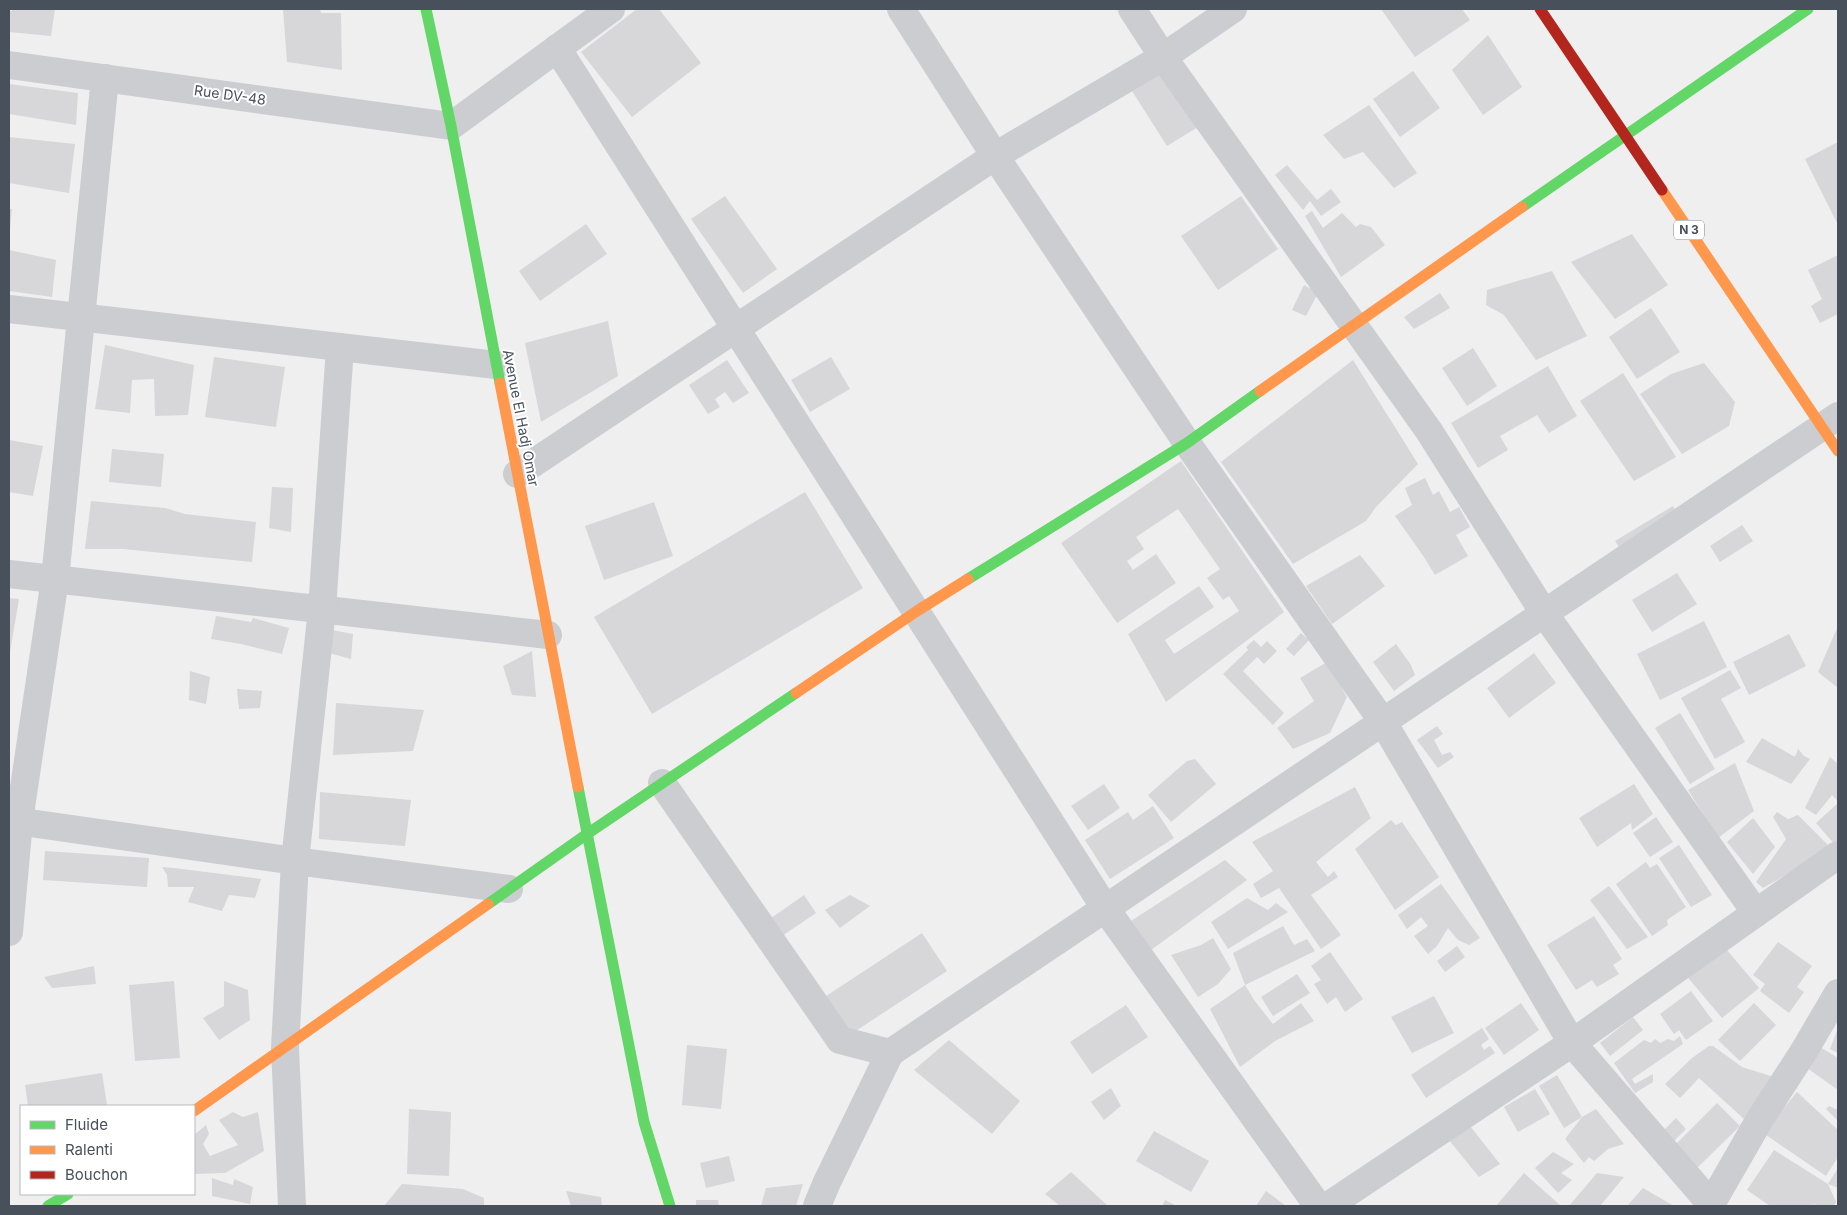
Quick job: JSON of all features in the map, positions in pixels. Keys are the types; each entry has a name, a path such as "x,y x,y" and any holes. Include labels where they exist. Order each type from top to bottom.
{"street":[{"name":"Avenue El Hadj Omar","path":"426,9 451,126 644,1122 670,1206"},
{"path":"451,126 611,9"},
{"path":"901,9 995,156 1187,443 1383,722 1572,1043 1710,1205 1760,1118 1804,1051 1838,993"},
{"path":"1132,9 1163,57 1429,431 1544,613 1756,913"},
{"path":"517,474 995,156 1163,57 1232,9"},
{"name":"N 3","path":"1540,9 1625,134 1830,422 1838,450"},
{"path":"195,1110 587,834 917,611 1187,443 1625,134 1808,9"},
{"path":"557,48 1105,908 1318,1206"},
{"name":"Rue DV-48","path":"9,65 451,126"},
{"path":"9,932 14,821 55,579 105,78"},
{"path":"9,309 496,365"},
{"path":"292,1206 285,1048 295,862 322,609 340,348"},
{"path":"817,1206 826,1182 890,1053 1830,422"},
{"path":"9,574 548,634"},
{"path":"662,783 840,1040 890,1053"},
{"path":"14,821 295,862 508,889"},
{"path":"1328,1206 1572,1043 1838,855"},
{"path":"48,1206 66,1195"}],"building":[{"path":"12,9 55,9 51,36 9,32 9,11 12,11"},
{"path":"283,9 320,9 321,13 341,13 342,70 287,62"},
{"path":"637,9 659,9 701,63 632,117 581,52"},
{"path":"1381,9 1462,9 1470,20 1415,57"},
{"path":"1488,35 1522,87 1483,115 1452,70"},
{"path":"1413,71 1440,108 1400,137 1373,99"},
{"path":"1164,72 1198,127 1167,146 1132,91"},
{"path":"9,84 78,93 76,125 9,114"},
{"path":"1369,105 1417,173 1394,188 1363,152 1344,159 1323,135"},
{"path":"9,137 75,144 69,193 9,183"},
{"path":"1838,142 1838,225 1805,159"},
{"path":"1287,165 1317,200 1331,189 1341,202 1321,216 1310,201 1303,210 1275,175"},
{"path":"725,196 777,269 743,293 691,219"},
{"path":"1241,196 1278,249 1218,290 1181,236"},
{"path":"9,209 12,209 10,230 9,230"},
{"path":"1312,211 1323,228 1342,213 1356,227 1360,224 1371,227 1385,245 1341,277 1305,216"},
{"path":"586,224 607,254 540,301 519,271"},
{"path":"1632,234 1668,285 1615,319 1571,262"},
{"path":"9,250 56,260 52,297 9,291"},
{"path":"1838,255 1838,314 1820,323 1811,306 1822,299 1808,270"},
{"path":"1552,271 1587,336 1536,360 1504,315 1486,305 1487,290"},
{"path":"1304,285 1318,293 1306,316 1292,310"},
{"path":"1440,293 1450,308 1414,329 1404,317"},
{"path":"1651,308 1680,352 1637,379 1609,337"},
{"path":"608,321 618,376 541,422 525,343"},
{"path":"105,345 194,365 188,415 155,416 154,379 132,380 130,413 95,409"},
{"path":"1473,348 1497,386 1467,406 1442,368"},
{"path":"214,357 285,367 276,427 205,417"},
{"path":"831,357 850,389 810,412 791,380"},
{"path":"727,360 749,393 733,403 725,392 715,399 720,407 708,414 689,385"},
{"path":"1353,360 1418,464 1376,507 1366,521 1293,564 1221,462"},
{"path":"1704,363 1735,402 1729,426 1682,454 1640,394 1671,374"},
{"path":"1548,366 1577,416 1549,433 1537,415 1500,436 1508,450 1478,468 1451,423"},
{"path":"1623,373 1676,457 1634,481 1580,401"},
{"path":"9,440 43,446 33,496 9,492"},
{"path":"112,449 164,454 161,487 109,482"},
{"path":"1181,461 1284,612 1166,702 1128,634 1199,586 1214,607 1165,640 1174,654 1239,611 1229,596 1223,600 1207,578 1220,569 1178,509 1136,537 1144,549 1127,561 1133,570 1156,554 1176,583 1117,623 1061,543"},
{"path":"1425,478 1433,495 1439,491 1450,512 1459,507 1470,527 1456,535 1468,556 1435,575 1395,516 1412,505 1405,488"},
{"path":"272,487 293,488 291,532 269,528"},
{"path":"805,492 863,588 652,714 594,617"},
{"path":"91,501 165,508 185,514 256,522 252,562 123,549 85,549"},
{"path":"654,502 673,556 604,580 585,526"},
{"path":"1673,506 1679,516 1621,550 1615,541"},
{"path":"1742,525 1753,541 1720,562 1710,546"},
{"path":"1360,555 1385,586 1332,624 1306,586"},
{"path":"1677,573 1697,604 1652,632 1632,600"},
{"path":"9,598 19,599 10,652 9,652"},
{"path":"216,616 251,622 253,618 289,628 282,654 211,639"},
{"path":"1704,621 1727,667 1660,700 1637,654"},
{"path":"1838,626 1838,688 1818,672"},
{"path":"332,630 353,634 351,659 329,653"},
{"path":"1301,633 1309,640 1294,656 1286,649"},
{"path":"1789,634 1806,666 1749,695 1733,662"},
{"path":"1254,640 1261,647 1267,641 1277,651 1264,664 1257,657 1243,671 1284,713 1273,725 1223,674 1248,650 1246,647"},
{"path":"1396,644 1411,665 1415,675 1394,691 1373,662"},
{"path":"532,651 536,697 512,695 503,666"},
{"path":"1534,653 1556,683 1509,718 1487,688"},
{"path":"1327,662 1347,697 1330,733 1293,749 1277,728 1314,701 1300,678"},
{"path":"1730,670 1741,688 1721,699 1745,742 1715,759 1681,698"},
{"path":"190,671 210,677 206,704 189,700"},
{"path":"237,689 262,691 260,708 239,709"},
{"path":"336,703 424,710 413,751 333,755"},
{"path":"1680,713 1715,769 1690,784 1655,728"},
{"path":"1437,726 1443,734 1434,740 1442,755 1450,752 1454,757 1438,768 1417,740"},
{"path":"1762,738 1795,757 1798,749 1804,756 1810,759 1791,784 1746,762"},
{"path":"1830,757 1838,764 1838,801 1832,795 1816,815 1805,808"},
{"path":"1195,759 1216,784 1171,822 1148,795 1187,761"},
{"path":"1735,763 1754,811 1718,838 1688,790"},
{"path":"1104,784 1120,808 1088,830 1071,806"},
{"path":"1634,784 1653,814 1632,830 1631,823 1597,847 1579,818"},
{"path":"1355,787 1371,818 1316,862 1328,877 1334,871 1338,877 1311,895 1341,935 1321,949 1279,888 1261,898 1253,884 1273,871 1252,842"},
{"path":"320,792 411,800 405,846 319,839"},
{"path":"1837,804 1838,846 1837,847 1816,823"},
{"path":"1153,806 1174,838 1110,879 1085,840 1128,812 1133,820"},
{"path":"1777,812 1788,819 1798,815 1832,849 1763,888 1756,882 1786,839 1773,817"},
{"path":"1656,817 1673,842 1650,857 1633,833"},
{"path":"1753,818 1775,847 1753,874 1727,842"},
{"path":"1391,820 1396,825 1402,822 1439,877 1395,910 1355,849"},
{"path":"1679,845 1712,895 1691,907 1659,858"},
{"path":"45,851 149,858 147,887 43,880"},
{"path":"1225,860 1247,880 1151,950 1131,921"},
{"path":"1646,862 1650,868 1657,864 1686,907 1667,920 1668,925 1652,936 1616,884"},
{"path":"162,867 261,879 255,898 229,895 222,911 188,902 194,887 168,887 167,875"},
{"path":"1441,884 1480,938 1469,945 1458,940 1448,928 1437,946 1428,954 1414,936 1428,926 1421,917 1407,929 1398,915"},
{"path":"1609,886 1648,937 1627,949 1590,900"},
{"path":"804,895 816,913 779,938 767,921"},
{"path":"850,895 870,906 840,928 825,910"},
{"path":"1247,898 1268,910 1276,903 1288,912 1228,949 1211,922"},
{"path":"1594,916 1622,959 1613,965 1619,974 1597,987 1592,980 1576,990 1547,945"},
{"path":"1283,926 1294,945 1307,939 1315,951 1245,985 1233,953"},
{"path":"922,933 947,971 845,1038 820,1000"},
{"path":"1213,938 1231,969 1218,984 1198,997 1171,955 1201,945"},
{"path":"1778,942 1812,966 1797,987 1804,992 1789,1013 1760,991 1765,984 1753,975"},
{"path":"1721,943 1759,988 1722,1018 1684,973"},
{"path":"1457,946 1465,957 1445,972 1437,961"},
{"path":"1330,952 1363,999 1345,1012 1336,997 1327,1004 1314,984 1321,980 1311,966"},
{"path":"94,966 96,984 52,988 44,977"},
{"path":"1297,974 1310,993 1273,1016 1261,997"},
{"path":"174,981 180,1058 135,1061 129,985"},
{"path":"224,981 248,990 250,1020 219,1040 203,1018 224,1006"},
{"path":"1245,985 1273,1024 1301,1003 1314,1021 1275,1041 1240,1067 1210,1009"},
{"path":"1691,991 1713,1021 1686,1040 1679,1030 1674,1034 1660,1014"},
{"path":"1434,996 1454,1033 1412,1053 1391,1017"},
{"path":"1521,1003 1539,1030 1504,1055 1485,1028"},
{"path":"1754,1003 1776,1025 1740,1061 1718,1040"},
{"path":"1126,1005 1148,1037 1092,1074 1070,1042"},
{"path":"1633,1017 1643,1030 1610,1056 1600,1043"},
{"path":"1482,1028 1489,1039 1481,1045 1484,1050 1490,1046 1495,1053 1426,1098 1411,1075"},
{"path":"1838,1028 1838,1053 1830,1049"},
{"path":"1680,1036 1683,1044 1632,1079 1635,1084 1653,1074 1653,1082 1635,1093 1614,1063 1644,1040 1651,1043 1655,1039 1660,1043 1668,1039 1674,1041"},
{"path":"949,1040 1020,1101 992,1134 914,1070"},
{"path":"687,1045 727,1049 721,1109 682,1105"},
{"path":"1709,1046 1713,1046 1742,1067 1774,1077 1744,1119 1699,1078 1680,1098 1665,1084 1692,1058"},
{"path":"1820,1047 1838,1058 1838,1090 1807,1068"},
{"path":"102,1073 107,1105 28,1105 25,1085"},
{"path":"1557,1075 1582,1117 1564,1128 1539,1086"},
{"path":"1111,1088 1121,1106 1104,1120 1091,1102"},
{"path":"1535,1089 1550,1114 1518,1132 1504,1107"},
{"path":"1797,1092 1838,1130 1838,1157 1826,1176 1763,1133"},
{"path":"1717,1103 1740,1126 1695,1170 1673,1147"},
{"path":"1829,1106 1838,1110 1838,1121 1826,1109"},
{"path":"409,1109 451,1112 449,1176 407,1174"},
{"path":"1596,1109 1624,1144 1608,1149 1594,1161 1589,1157 1584,1163 1565,1139 1582,1117"},
{"path":"233,1112 243,1117 258,1112 264,1151 225,1173 195,1174 195,1134 206,1125 209,1134 203,1144 210,1156 238,1145 219,1120"},
{"path":"1676,1118 1686,1129 1671,1144 1661,1133"},
{"path":"1470,1126 1500,1164 1479,1177 1449,1140"},
{"path":"1154,1131 1209,1161 1191,1192 1136,1161"},
{"path":"1774,1150 1828,1184 1836,1202 1834,1206 1817,1206 1813,1203 1815,1206 1770,1206 1747,1190"},
{"path":"1553,1152 1574,1164 1561,1173 1572,1180 1558,1193 1535,1168"},
{"path":"729,1156 735,1181 706,1188 700,1163"},
{"path":"1838,1168 1838,1188 1828,1184"},
{"path":"1071,1172 1108,1206 1060,1206 1045,1194"},
{"path":"1524,1173 1561,1206 1496,1206"},
{"path":"1597,1173 1624,1177 1600,1206 1569,1206"},
{"path":"212,1178 233,1185 234,1179 253,1187 250,1204 212,1196"},
{"path":"402,1184 463,1189 484,1198 484,1206 384,1206"},
{"path":"803,1184 796,1206 761,1206 766,1188"},
{"path":"1643,1188 1674,1206 1627,1206"},
{"path":"566,1191 601,1197 602,1206 571,1206"},
{"path":"1266,1191 1286,1206 1256,1206"},
{"path":"696,1200 718,1200 719,1206 696,1206"},
{"path":"1165,1200 1177,1206 1162,1206"}],"traffic: fast":[{"path":"426,9 451,126 500,383"},
{"path":"1522,207 1808,9"},
{"path":"968,579 1187,443 1260,391"},
{"path":"488,904 587,834 796,693"},
{"path":"578,787 644,1122 670,1206"},
{"path":"48,1206 66,1195"}],"traffic: slow":[{"path":"1662,190 1838,451"},
{"path":"1260,391 1522,207"},
{"path":"500,383 578,787"},
{"path":"796,693 917,611 968,579"},
{"path":"195,1110 488,904"}],"traffic: jam":[{"path":"1540,9 1662,190"}]}
